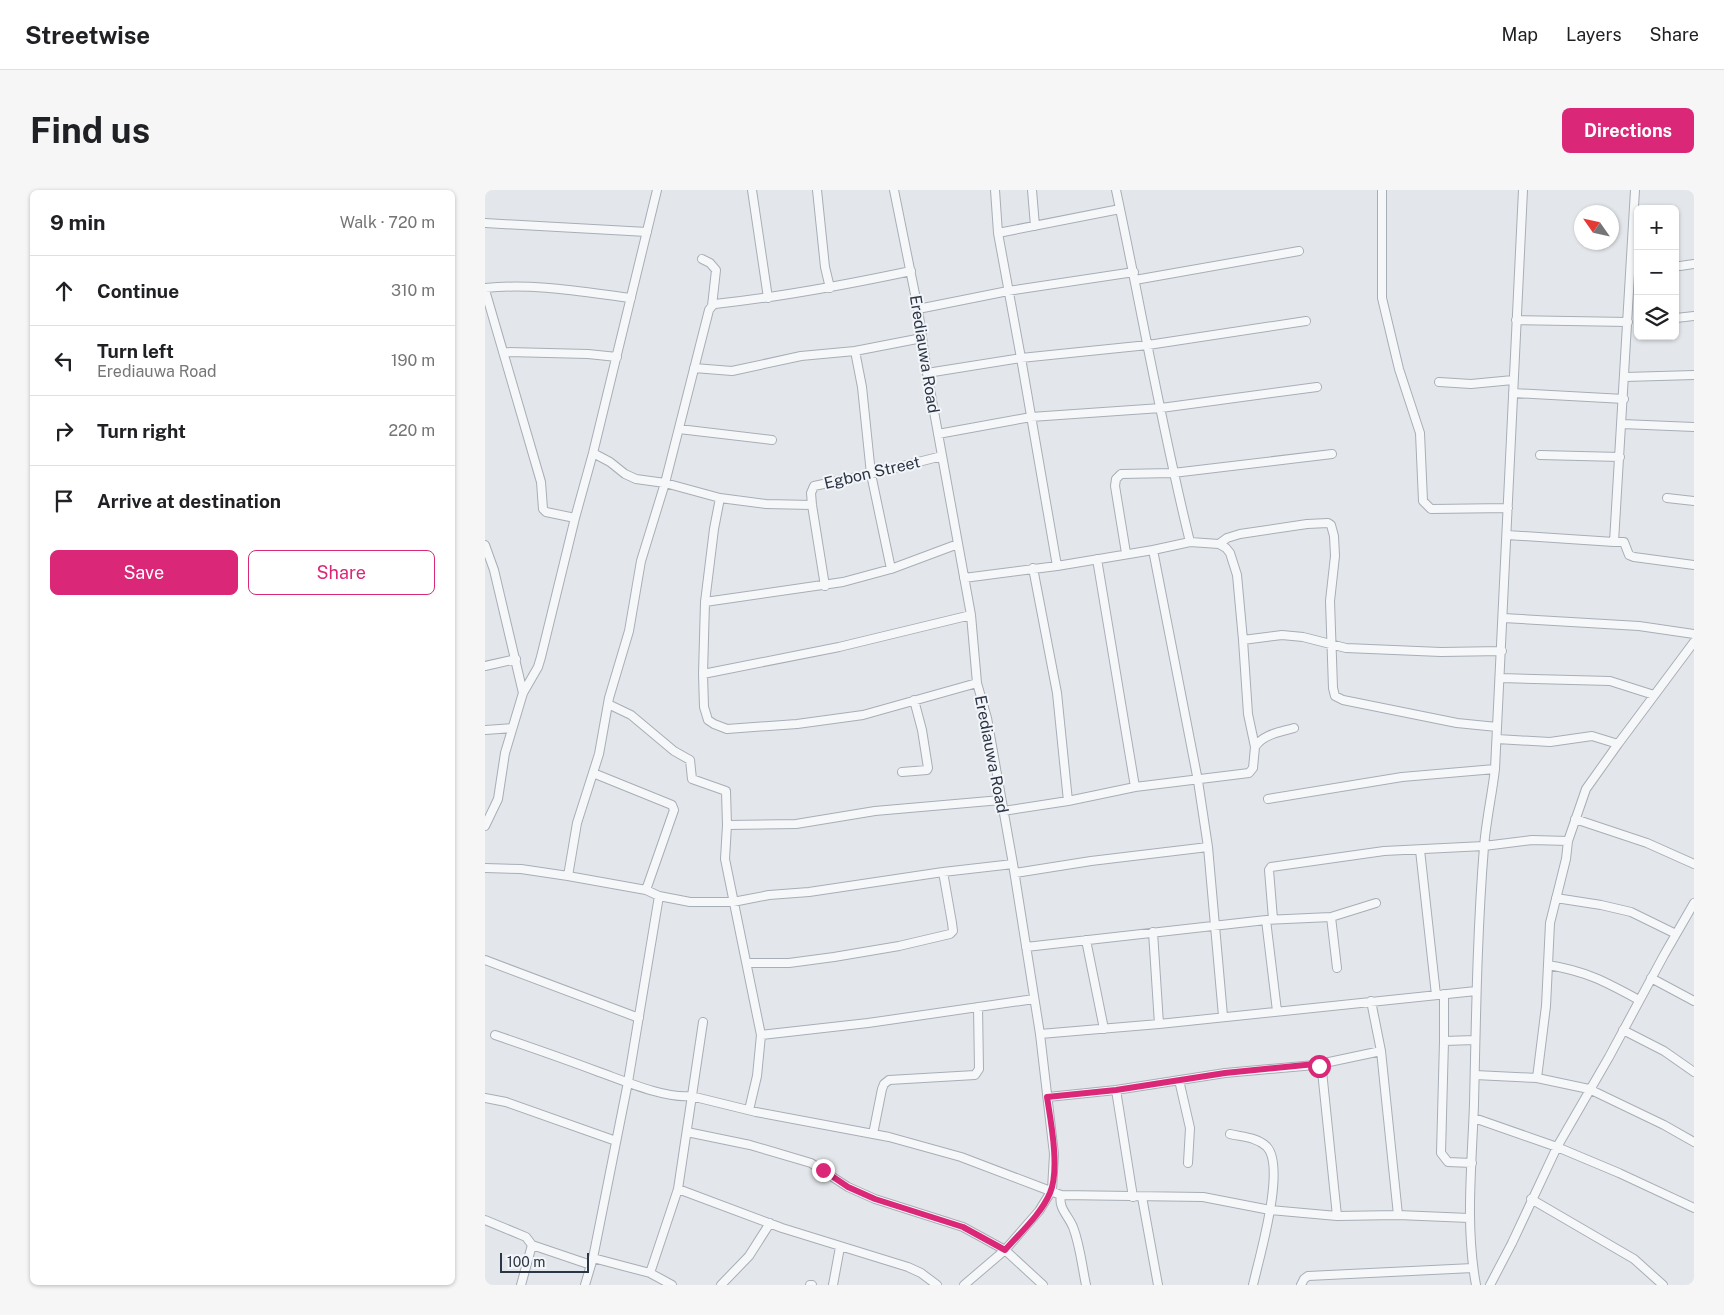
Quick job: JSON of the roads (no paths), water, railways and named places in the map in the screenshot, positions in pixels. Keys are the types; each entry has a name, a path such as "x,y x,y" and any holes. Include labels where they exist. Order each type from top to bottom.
{"street":[{"path":"485,826 498,799 505,753 523,692 538,667 541,657 657,190"},
{"path":"751,190 768,298"},
{"path":"817,190 825,267 830,288"},
{"name":"Erediauwa Road","path":"894,190 918,309 927,373 971,616 977,682 987,718 1015,874 1040,1034 1054,1154 1052,1190 1039,1211 1005,1250 963,1285"},
{"path":"995,190 998,233 1057,566"},
{"path":"1032,190 1035,226"},
{"path":"1116,190 1173,473 1190,542"},
{"path":"1383,190 1382,298 1399,369 1420,434 1423,501 1431,509 1508,508"},
{"path":"1476,1285 1469,1218 1474,1118 1476,991 1484,846 1495,769 1497,739 1523,190"},
{"path":"1615,542 1635,190"},
{"path":"998,233 1120,209"},
{"path":"485,224 647,232"},
{"path":"918,309 1008,291 1134,276 1299,251"},
{"path":"568,876 577,823 599,754 608,704 629,631 641,562 665,483 693,368 709,310 712,306 716,270 702,258"},
{"path":"1680,266 1694,264"},
{"path":"712,306 715,304 830,288 911,271"},
{"path":"575,518 546,512 543,509 541,482 485,289 507,285 537,286 631,298"},
{"path":"1679,318 1694,316"},
{"path":"1516,320 1628,322"},
{"path":"927,373 1021,358 1148,345 1306,321"},
{"path":"693,368 732,371 801,356 855,350 922,338"},
{"path":"855,350 862,387 871,474 891,569"},
{"path":"503,352 588,354 617,357"},
{"path":"1625,377 1694,375"},
{"path":"1439,382 1471,384 1513,380"},
{"path":"938,434 1031,417 1161,408 1317,387"},
{"path":"1513,393 1623,399"},
{"path":"1622,424 1694,427"},
{"path":"679,429 772,440"},
{"path":"593,452 625,474 636,479 665,483 720,498 766,504 812,504"},
{"path":"1126,553 1115,486 1116,479 1121,474 1173,473 1332,454"},
{"path":"1540,455 1620,457"},
{"name":"Egbon Street","path":"825,586 812,504 811,493 814,486 942,456"},
{"path":"720,498 714,529 705,602 703,674 704,707 708,720 727,729 797,724 863,715 977,682"},
{"path":"1667,498 1694,501"},
{"path":"1219,544 1227,538 1240,534 1328,522 1334,536 1335,556 1329,601 1335,696 1448,722 1497,727"},
{"path":"1507,535 1624,542 1629,555 1634,557 1694,565"},
{"path":"964,578 1057,566 1190,542 1219,544 1227,548 1237,575 1248,714 1255,747 1253,768 1249,773 1198,781 1135,787 1068,801 1003,811"},
{"path":"705,602 825,586 891,569 958,544"},
{"path":"485,545 494,570 523,692"},
{"path":"1153,550 1198,781 1208,847 1223,1016"},
{"path":"1097,559 1135,787"},
{"path":"1033,568 1057,693 1068,801"},
{"path":"703,674 839,647 971,616"},
{"path":"1503,618 1639,626 1694,634"},
{"path":"1243,640 1282,635 1303,637 1346,648 1441,652 1502,650"},
{"path":"1537,1078 1546,1006 1550,923 1566,859 1567,841 1587,789 1694,642"},
{"path":"485,666 516,659"},
{"path":"1500,678 1610,681 1654,695"},
{"path":"902,772 927,770 928,768 922,730 914,700"},
{"path":"608,704 631,715 674,751 690,760 692,779 726,791 725,859 761,1035 757,1076 749,1110"},
{"path":"485,730 512,728"},
{"path":"1255,747 1265,737 1294,728"},
{"path":"1497,739 1550,742 1592,736 1618,744"},
{"path":"1268,799 1402,777 1495,769"},
{"path":"593,773 673,805 674,810 645,890"},
{"path":"727,825 796,824 875,811 1001,800"},
{"path":"1575,819 1647,843 1694,864"},
{"path":"1277,1011 1270,919 1269,870 1271,867 1384,851 1484,846 1532,840 1567,841"},
{"path":"1015,874 1091,861 1208,847"},
{"path":"1420,850 1445,1041 1441,1153 1447,1162 1471,1163"},
{"path":"485,868 521,869 568,876 645,890 659,896 690,902 733,902 769,895 809,892 943,872 1013,864"},
{"path":"747,963 789,963 834,957 899,946 950,934 953,931 943,872"},
{"path":"585,1285 592,1261 628,1082 659,896"},
{"path":"1556,898 1631,912 1676,934"},
{"path":"1027,947 1270,919 1331,917 1376,903"},
{"path":"1490,1285 1512,1244 1531,1199 1557,1147 1694,903"},
{"path":"1331,917 1337,968"},
{"path":"1686,918 1694,924"},
{"path":"1153,932 1159,1024"},
{"path":"1087,940 1103,1029"},
{"path":"485,960 639,1018"},
{"path":"1548,965 1574,969 1594,976 1639,1000"},
{"path":"1651,978 1694,1001"},
{"path":"1040,1034 1159,1024 1476,991"},
{"path":"761,1035 868,1023 1034,999"},
{"path":"1371,1001 1381,1051 1398,1215"},
{"path":"873,1134 882,1089 889,1080 975,1075 979,1069 977,1007"},
{"path":"650,1273 678,1189 703,1022"},
{"path":"1623,1030 1664,1051 1694,1072"},
{"path":"495,1035 628,1082 668,1094 683,1097 691,1096 749,1110 873,1134 961,1157 1061,1195 1203,1197 1270,1210 1337,1216 1398,1215 1469,1218"},
{"path":"1445,1041 1475,1040"},
{"path":"1047,1097 1116,1090 1225,1073 1315,1064 1381,1051"},
{"path":"1315,1064 1319,1066 1321,1071 1337,1216"},
{"path":"1475,1075 1537,1078 1589,1089 1664,1125 1694,1142"},
{"path":"1179,1080 1190,1128 1188,1163"},
{"path":"1116,1090 1158,1285"},
{"path":"485,1098 506,1102 616,1141"},
{"path":"1474,1118 1557,1147 1694,1208"},
{"path":"687,1132 750,1145 811,1163 848,1187 866,1195 963,1227 1005,1250 1043,1285"},
{"path":"1230,1134 1257,1140 1267,1147 1272,1155 1274,1177 1270,1210 1253,1285"},
{"path":"678,1189 769,1224 908,1268 937,1285"},
{"path":"1061,1195 1061,1208 1072,1225 1078,1242 1086,1285"},
{"path":"1531,1199 1634,1259 1654,1281 1663,1285"},
{"path":"485,1220 526,1237 531,1245 592,1261 650,1273 672,1285"},
{"path":"721,1285 749,1256 769,1224"},
{"path":"521,1285 531,1245"},
{"path":"833,1285 840,1247"},
{"path":"1301,1285 1303,1279 1308,1276 1473,1268"}]}
